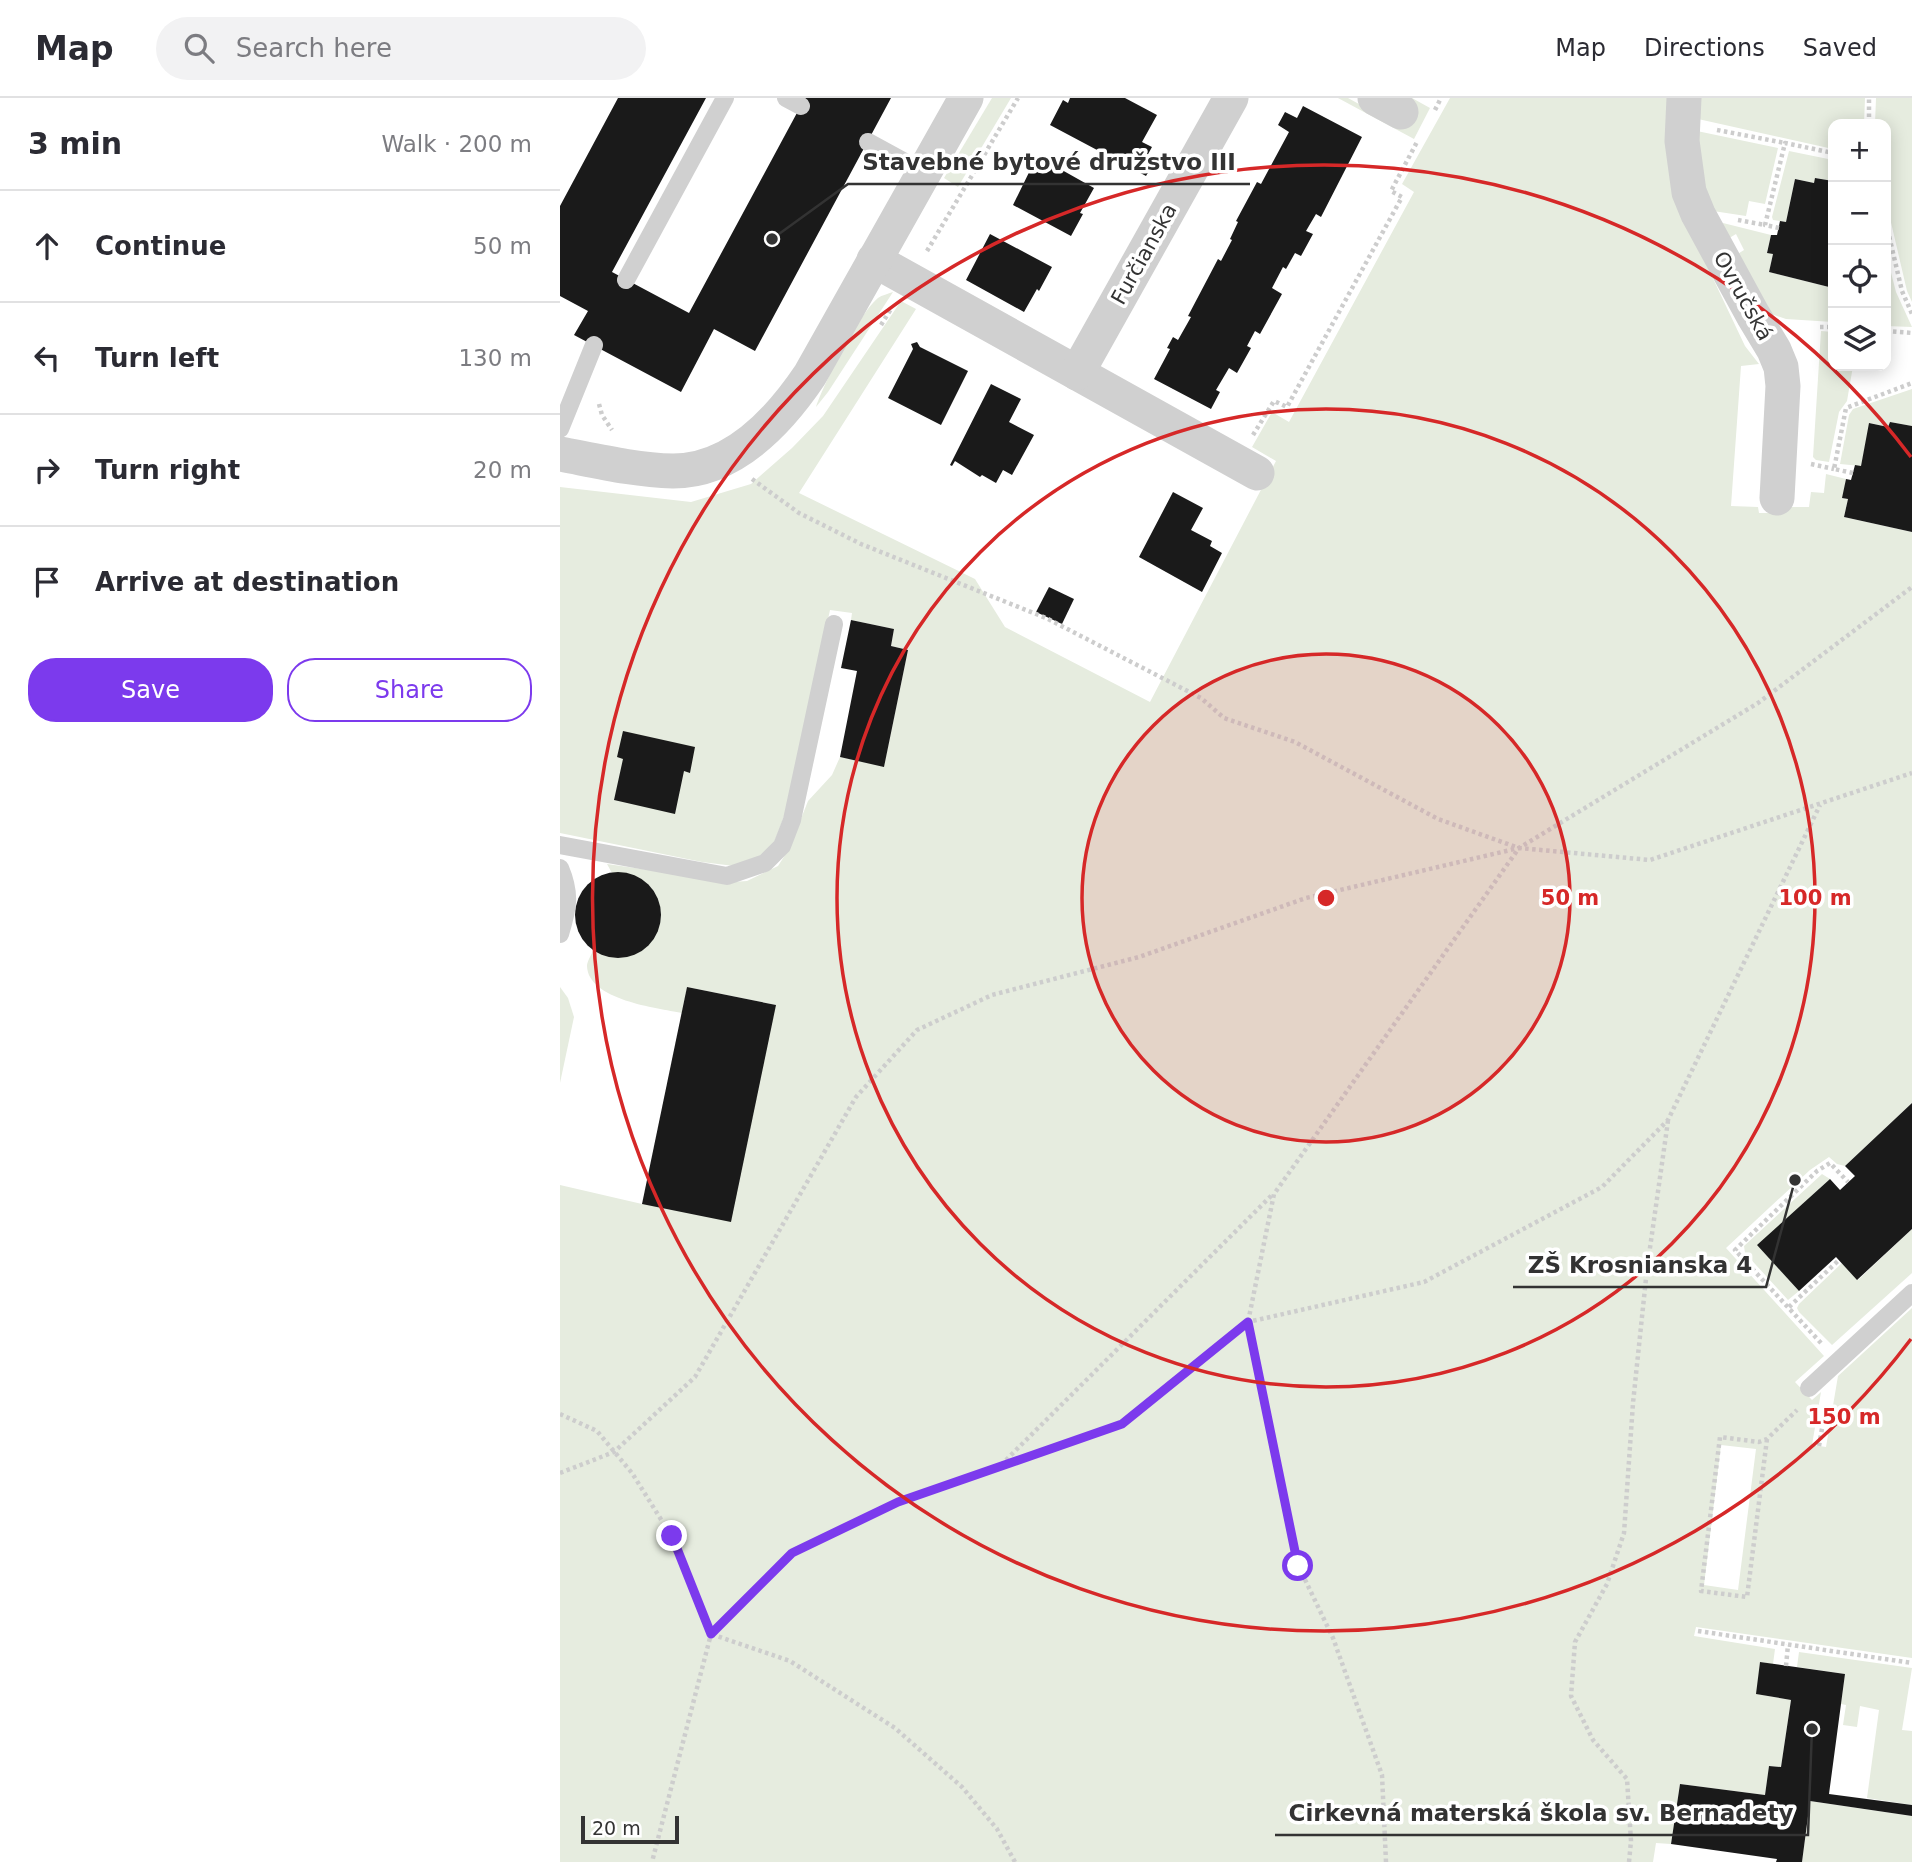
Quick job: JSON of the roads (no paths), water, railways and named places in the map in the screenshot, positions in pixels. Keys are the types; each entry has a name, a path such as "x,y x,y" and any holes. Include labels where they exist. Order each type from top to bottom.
{"street":[{"path":"560,454 644,469 676,471 708,464 748,444 783,413 810,375 966,98"},
{"name":"Furčianska","path":"1077,373 1231,98"},
{"name":"Ovručská","path":"1683,110 1685,176 1689,192 1698,214 1781,367 1783,386 1777,498"},
{"path":"874,260 1247,467"}],"lane":[{"path":"626,280 725,98"},
{"path":"867,142 923,172"},
{"path":"560,429 594,345"},
{"path":"560,845 727,876 765,863 782,846 792,820 834,624"},
{"path":"560,868 569,905 560,934"},
{"path":"1809,1388 1912,1293"}],"place":[{"name":"Stavebné bytové družstvo III","path":"772,239"},
{"name":"ZŠ Krosnianska 4","path":"1795,1180"},
{"name":"Cirkevná materská škola sv. Bernadety","path":"1812,1729"}]}
